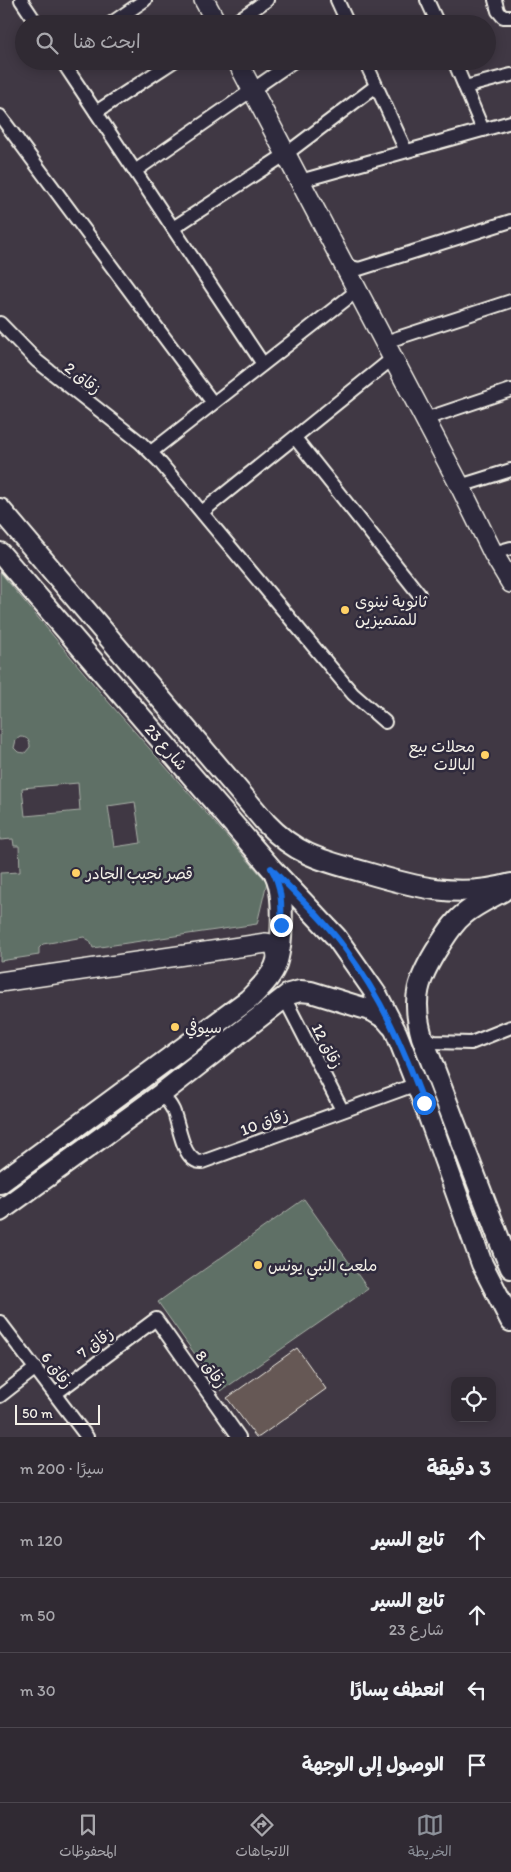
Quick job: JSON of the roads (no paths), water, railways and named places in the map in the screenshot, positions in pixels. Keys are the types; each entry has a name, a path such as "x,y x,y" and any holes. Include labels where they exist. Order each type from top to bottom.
{"main road":[{"path":"0,497 35,549"},
{"path":"0,509 35,549"},
{"name":"شارع 23","path":"35,549 266,823 286,842 309,855 410,885 462,892 511,885"},
{"name":"شارع 23","path":"3,557 271,868 327,927 346,950 372,989 396,1032 417,1084 482,1264 511,1321"},
{"path":"0,1183 248,1000 259,989 275,966 281,925 282,896 280,886 271,868"},
{"path":"482,1264 508,1257 422,1037 417,1015 416,995 421,978 429,962 462,915 511,885"},
{"path":"0,1211 161,1094 284,997 294,992 305,991 364,1009 386,1019 396,1032"}],"street":[{"path":"21,0 31,15"},
{"path":"123,15 145,0"},
{"path":"204,0 212,15"},
{"path":"245,15 267,0"},
{"path":"337,0 344,15"},
{"path":"427,0 434,15"},
{"path":"495,0 498,11 503,17 511,17"},
{"path":"68,70 263,364"},
{"path":"96,112 160,70"},
{"path":"242,70 460,486 502,550 511,583"},
{"path":"135,171 281,70"},
{"path":"369,70 406,151"},
{"path":"458,70 483,130"},
{"path":"465,87 511,74"},
{"path":"173,228 286,154 376,86"},
{"path":"0,116 213,404"},
{"path":"300,181 511,122"},
{"path":"344,265 359,269 511,221"},
{"path":"151,452 358,290"},
{"path":"202,512 295,438 389,350 511,300"},
{"name":"زقاق 2","path":"0,323 22,347 48,370 151,452 354,694 385,722"},
{"path":"425,419 511,390"},
{"path":"295,438 419,594"},
{"path":"460,486 511,470"},
{"path":"0,982 266,943 275,945 277,956"},
{"name":"زقاق 12","path":"284,997 342,1110"},
{"path":"422,1037 434,1042 471,1043 511,1027"},
{"name":"زقاق 10","path":"161,1094 174,1111 186,1152 196,1162 202,1162 417,1084"},
{"name":"زقاق 7","path":"56,1394 156,1319"},
{"name":"زقاق 8","path":"156,1319 239,1437"},
{"name":"زقاق 6","path":"0,1322 87,1437"},
{"path":"0,1396 36,1368"}],"place":[{"name":"ثانوية نينوى للمتميزين","path":"345,610"},
{"name":"محلات بيع البالات","path":"485,755"},
{"name":"قصر نجيب الجادر","path":"76,873"},
{"name":"سيوفي","path":"175,1027"},
{"name":"ملعب النبي يونس","path":"258,1265"}]}
